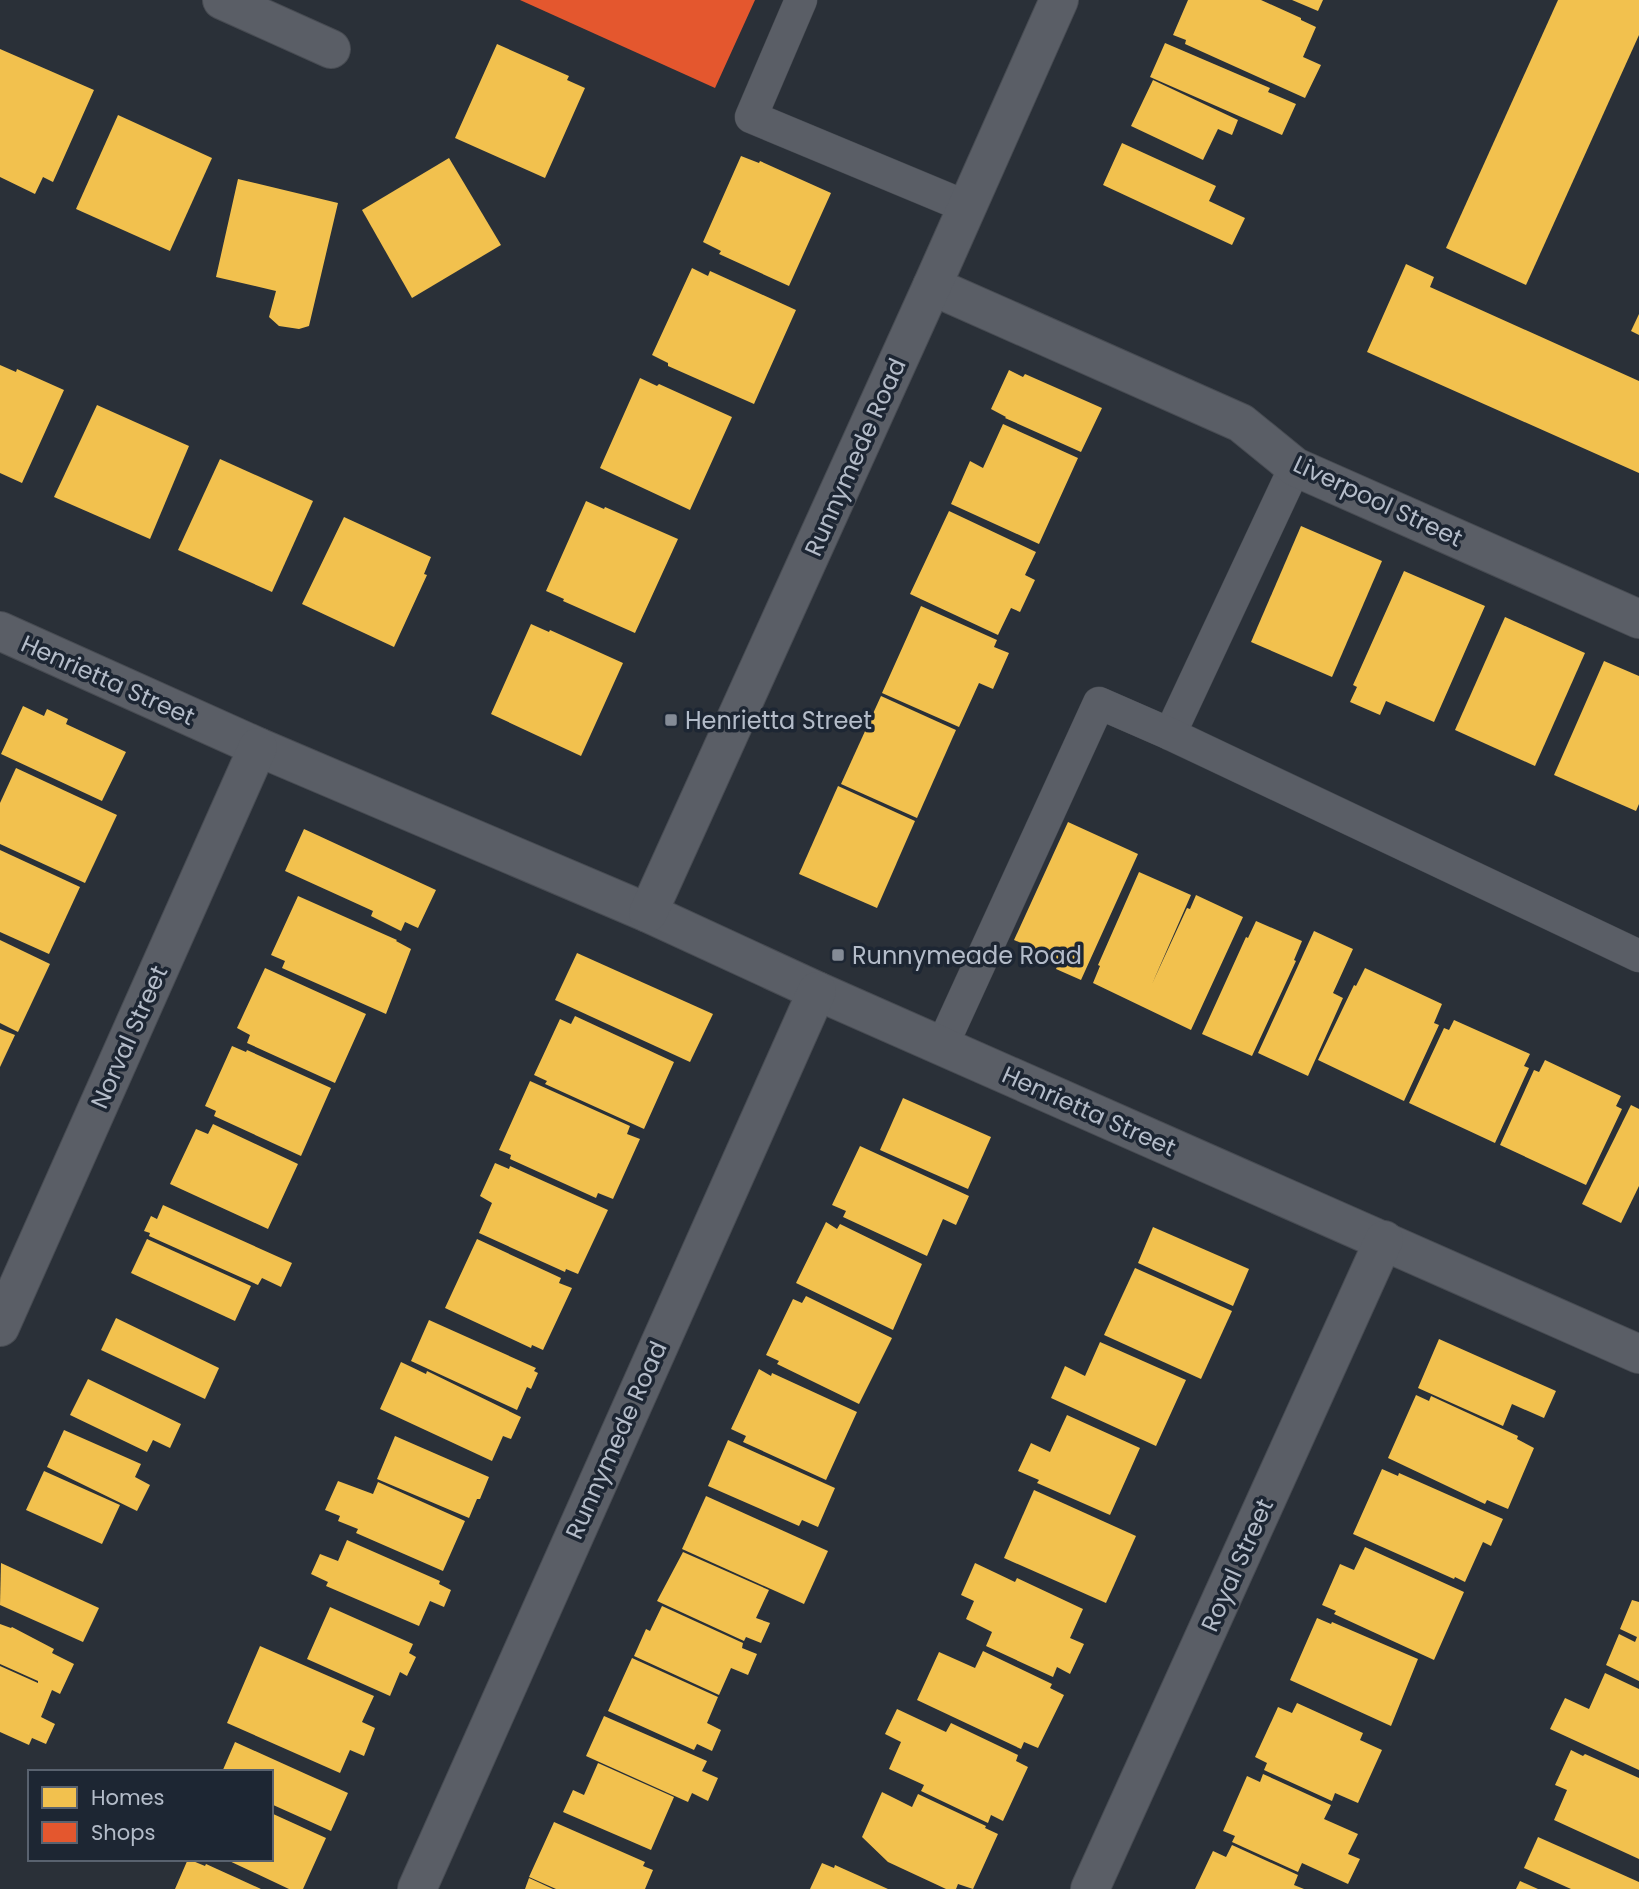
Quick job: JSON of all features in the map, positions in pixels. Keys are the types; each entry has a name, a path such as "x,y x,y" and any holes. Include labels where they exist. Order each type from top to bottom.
{"street":[{"path":"222,0 331,49"},
{"name":"Runnymede Road","path":"648,913 1059,0"},
{"name":"Liverpool Street","path":"932,286 1241,423 1295,467 1639,619"},
{"name":"Henrietta Street","path":"0,631 258,747 648,913 817,991 1639,1354"},
{"name":"Norval Street","path":"0,1327 258,747"},
{"name":"Runnymede Road","path":"417,1889 817,991"},
{"name":"Royal Street","path":"1090,1889 1384,1240"}],"lane":[{"path":"801,0 751,117 967,207"},
{"path":"1170,734 1295,467"},
{"path":"942,1046 1099,703 1639,956"}],"building: Homes":[{"path":"1188,0 1261,0 1316,27 1303,57 1321,65 1305,98 1185,44 1186,40 1173,35"},
{"path":"1292,0 1323,0 1318,11"},
{"path":"1558,0 1639,0 1639,35 1526,285 1446,248"},
{"path":"1165,43 1270,88 1268,92 1296,104 1282,135 1150,77"},
{"path":"497,44 569,76 567,80 585,88 545,178 455,138"},
{"path":"0,49 94,90 53,182 43,177 35,194 0,177"},
{"path":"1153,80 1238,120 1232,135 1218,129 1203,160 1131,126"},
{"path":"118,115 212,158 170,251 76,209"},
{"path":"1122,143 1216,186 1209,201 1245,218 1232,245 1103,185"},
{"path":"741,156 759,163 760,161 831,193 789,286 719,254 721,251 703,242"},
{"path":"449,158 501,245 412,298 362,210"},
{"path":"238,179 338,203 309,326 299,329 279,326 269,317 276,291 216,277"},
{"path":"1406,264 1434,277 1430,287 1639,381 1639,473 1367,352"},
{"path":"692,268 708,276 710,271 796,310 754,404 668,366 668,363 652,355"},
{"path":"1639,314 1639,335 1631,331"},
{"path":"0,365 16,372 17,369 64,390 22,483 0,473"},
{"path":"1009,370 1023,377 1025,374 1102,408 1081,452 991,409"},
{"path":"640,378 732,417 690,510 600,468"},
{"path":"97,405 189,446 150,539 54,497"},
{"path":"1003,424 1078,458 1039,544 951,504 970,461 983,468"},
{"path":"220,459 313,501 272,592 178,550"},
{"path":"586,501 678,539 635,633 546,591"},
{"path":"949,511 1036,552 1025,575 1035,580 1020,612 1011,608 998,635 910,594"},
{"path":"344,517 431,557 424,574 427,575 394,647 302,604"},
{"path":"1301,526 1382,561 1332,677 1251,642"},
{"path":"1404,571 1485,606 1434,722 1386,701 1380,715 1350,702 1357,687 1353,685"},
{"path":"921,606 997,640 994,647 1009,653 993,689 979,683 959,727 882,693"},
{"path":"1505,617 1585,653 1535,766 1455,730"},
{"path":"531,624 623,663 581,756 491,714"},
{"path":"1604,661 1639,676 1639,804 1636,811 1554,775"},
{"path":"881,696 956,730 917,818 841,784"},
{"path":"23,706 44,716 47,709 68,719 66,724 126,752 102,801 1,754"},
{"path":"16,768 117,815 85,883 0,844 0,803"},
{"path":"838,786 915,821 877,908 799,874"},
{"path":"1068,822 1138,854 1081,980 1056,969 1060,960 1014,940"},
{"path":"304,829 436,890 418,928 405,922 401,931 371,916 373,911 285,871"},
{"path":"0,850 80,887 49,954 0,932"},
{"path":"1139,872 1191,895 1152,984 1187,908 1190,909 1196,895 1243,917 1191,1030 1093,983 1100,966 1098,965"},
{"path":"298,896 397,940 411,949 386,1014 282,968 285,961 271,955"},
{"path":"1256,921 1302,941 1294,960 1296,961 1252,1056 1202,1034 1246,937 1248,938"},
{"path":"1314,931 1353,949 1333,993 1343,998 1308,1076 1258,1053"},
{"path":"0,940 50,964 18,1032 0,1023"},
{"path":"577,953 713,1014 690,1062 555,1000"},
{"path":"265,968 366,1014 335,1083 247,1043 250,1035 237,1028"},
{"path":"1365,968 1442,1004 1434,1023 1439,1025 1404,1101 1318,1060"},
{"path":"575,1016 674,1062 644,1129 545,1084 547,1081 534,1075 560,1019 571,1024"},
{"path":"1454,1020 1530,1054 1524,1066 1529,1068 1495,1143 1409,1103 1444,1028 1449,1030"},
{"path":"0,1029 15,1035 0,1067"},
{"path":"232,1046 246,1052 247,1050 331,1088 301,1156 214,1116 216,1111 205,1106"},
{"path":"1545,1060 1621,1096 1616,1106 1622,1109 1586,1185 1500,1145 1534,1070 1539,1072"},
{"path":"530,1081 630,1126 627,1134 640,1139 613,1199 598,1193 596,1198 510,1159 511,1155 499,1150"},
{"path":"903,1098 991,1137 968,1189 880,1150"},
{"path":"1631,1105 1639,1109 1639,1186 1621,1223 1582,1204"},
{"path":"213,1124 298,1164 268,1229 170,1184 196,1129 208,1134"},
{"path":"860,1146 969,1196 956,1225 943,1219 927,1256 843,1217 846,1211 832,1205"},
{"path":"495,1163 509,1169 510,1166 608,1210 578,1274 566,1269 565,1272 479,1233 492,1203 480,1196"},
{"path":"163,1205 292,1263 281,1287 262,1278 258,1285 149,1236 150,1233 144,1231 151,1216 157,1219"},
{"path":"826,1222 837,1229 840,1224 922,1264 893,1330 796,1283"},
{"path":"1153,1227 1249,1269 1233,1306 1138,1263"},
{"path":"147,1239 251,1286 235,1321 131,1273"},
{"path":"477,1239 561,1278 559,1283 572,1288 543,1350 532,1345 531,1348 445,1308"},
{"path":"1135,1268 1232,1311 1201,1379 1104,1335"},
{"path":"806,1296 892,1338 859,1404 777,1364 779,1361 766,1355 793,1299 802,1303"},
{"path":"116,1318 219,1368 205,1399 101,1350"},
{"path":"429,1320 536,1368 534,1371 538,1373 531,1389 527,1387 517,1410 411,1361"},
{"path":"1439,1339 1556,1391 1544,1418 1512,1404 1503,1426 1418,1388"},
{"path":"1100,1342 1186,1380 1156,1446 1051,1398 1065,1366 1085,1376"},
{"path":"401,1362 426,1374 427,1371 521,1417 511,1439 503,1436 492,1461 380,1409"},
{"path":"759,1369 857,1412 826,1480 743,1442 746,1436 731,1429"},
{"path":"88,1379 181,1424 170,1448 153,1440 147,1452 70,1415"},
{"path":"1416,1395 1429,1401 1431,1396 1518,1436 1517,1439 1534,1448 1508,1509 1487,1500 1485,1504 1388,1458"},
{"path":"1067,1415 1140,1448 1110,1515 1037,1483 1039,1480 1018,1471 1031,1443 1050,1452"},
{"path":"64,1430 141,1464 135,1477 150,1485 137,1511 47,1467"},
{"path":"395,1436 489,1477 469,1518 377,1479"},
{"path":"728,1440 835,1488 818,1527 802,1520 799,1526 708,1486"},
{"path":"1382,1469 1398,1476 1399,1473 1503,1519 1491,1546 1483,1542 1465,1582 1353,1534"},
{"path":"44,1471 120,1505 102,1544 26,1510"},
{"path":"338,1481 373,1494 378,1482 465,1521 443,1571 356,1533 358,1529 338,1521 340,1516 325,1510"},
{"path":"1034,1490 1136,1536 1106,1603 1004,1558"},
{"path":"706,1496 828,1551 804,1604 682,1549"},
{"path":"347,1540 440,1581 439,1584 451,1590 444,1607 430,1601 419,1626 326,1586 328,1582 311,1574 320,1554 338,1561"},
{"path":"1365,1547 1464,1592 1434,1660 1334,1614 1336,1611 1322,1605 1340,1564 1354,1570"},
{"path":"683,1552 769,1590 756,1618 770,1623 761,1643 746,1637 744,1641 657,1601"},
{"path":"1,1563 99,1608 83,1642 0,1605"},
{"path":"975,1563 1015,1582 1017,1578 1083,1609 1070,1638 1084,1644 1070,1674 1057,1667 1053,1677 986,1646 992,1632 966,1619 974,1601 961,1595"},
{"path":"1632,1600 1639,1602 1639,1681 1606,1665 1619,1634 1635,1642 1637,1637 1620,1629"},
{"path":"662,1606 743,1643 742,1648 757,1654 748,1675 731,1668 719,1695 634,1656 646,1629 650,1631"},
{"path":"330,1607 413,1644 409,1653 416,1657 407,1676 400,1672 390,1696 307,1659"},
{"path":"1317,1618 1418,1659 1391,1726 1290,1680"},
{"path":"0,1624 12,1627 54,1649 52,1653 74,1664 60,1694 52,1690 41,1717 55,1724 46,1744 32,1738 29,1745 0,1732 0,1666 38,1681 0,1664"},
{"path":"260,1646 374,1696 362,1722 375,1728 364,1756 350,1750 340,1773 227,1723"},
{"path":"983,1651 1052,1684 1050,1688 1064,1695 1038,1748 1024,1742 1021,1749 917,1700 939,1652 975,1668"},
{"path":"632,1658 718,1697 707,1723 721,1730 712,1751 697,1744 694,1750 608,1711"},
{"path":"1605,1673 1639,1689 1639,1770 1550,1729 1565,1698 1589,1709"},
{"path":"1297,1703 1363,1733 1360,1740 1382,1750 1358,1803 1335,1793 1332,1801 1264,1770 1267,1763 1255,1757 1278,1707 1292,1713"},
{"path":"897,1709 946,1732 951,1723 1018,1755 1016,1761 1028,1767 1003,1821 991,1815 988,1823 921,1791 924,1785 889,1769 901,1742 885,1734"},
{"path":"604,1716 707,1761 702,1771 718,1778 708,1801 692,1793 688,1802 586,1756"},
{"path":"235,1742 348,1793 331,1831 273,1805 273,1770 223,1770"},
{"path":"1571,1750 1639,1778 1639,1859 1554,1820 1567,1790 1555,1785"},
{"path":"598,1763 674,1797 651,1850 563,1812 573,1790 584,1795"},
{"path":"1263,1774 1331,1805 1324,1819 1358,1834 1348,1854 1360,1859 1348,1884 1302,1863 1298,1872 1232,1842 1235,1836 1223,1831 1247,1776 1260,1782"},
{"path":"882,1792 912,1807 918,1794 998,1834 973,1889 958,1884 956,1889 946,1889 888,1862 862,1837"},
{"path":"273,1814 326,1838 303,1889 289,1889 229,1861 273,1861"},
{"path":"554,1822 645,1862 643,1866 653,1870 645,1889 556,1889 529,1877"},
{"path":"1538,1837 1639,1882 1639,1889 1571,1889 1524,1868"},
{"path":"1232,1845 1298,1875 1294,1885 1304,1889 1195,1889 1213,1851 1226,1857"},
{"path":"187,1861 193,1861 205,1866 206,1864 261,1889 175,1889"},
{"path":"822,1863 834,1868 835,1865 888,1889 810,1889"},
{"path":"529,1878 553,1889 525,1889"},
{"path":"1520,1881 1538,1889 1516,1889"}],"building: Shops":[{"path":"520,0 755,0 715,88"}],"place":[{"name":"Henrietta Street","path":"671,720"},
{"name":"Runnymeade Road","path":"838,955"}]}
